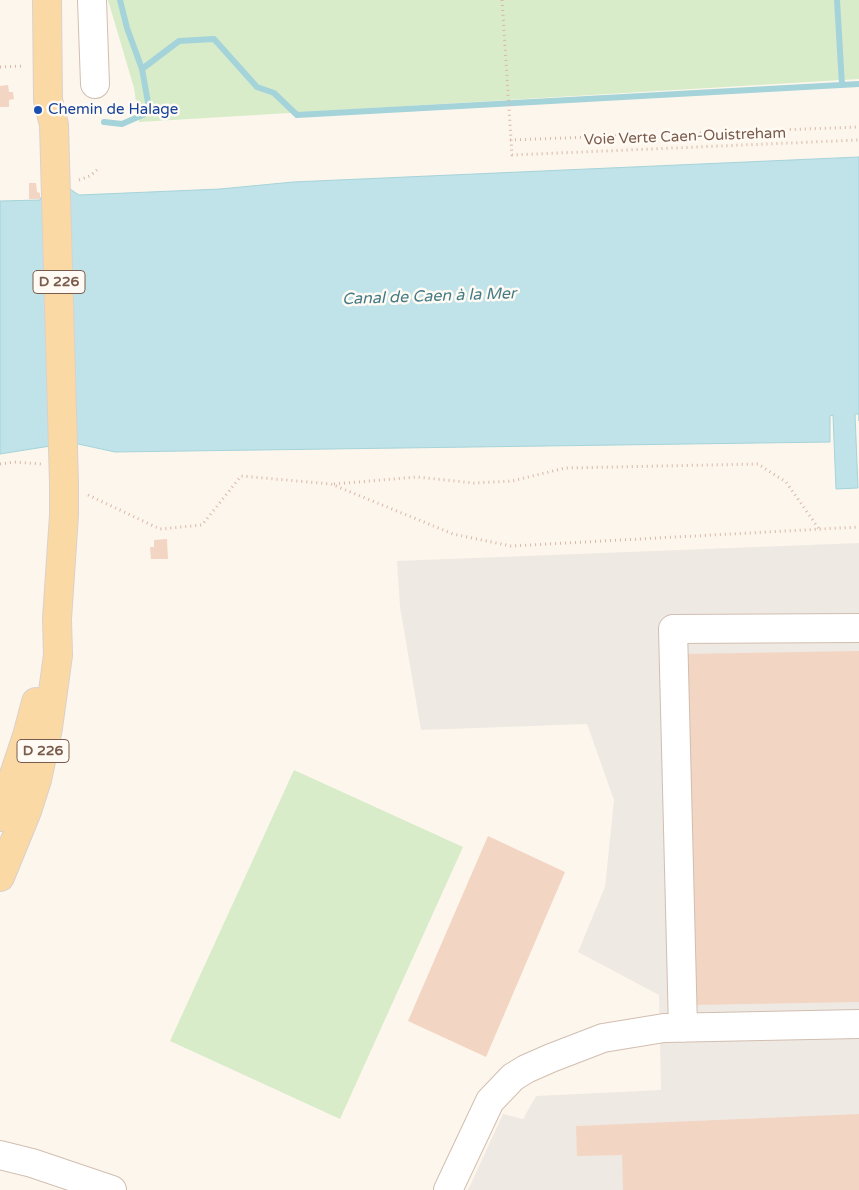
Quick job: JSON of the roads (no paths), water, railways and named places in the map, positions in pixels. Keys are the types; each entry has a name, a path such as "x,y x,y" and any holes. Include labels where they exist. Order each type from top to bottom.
{"main road":[{"name":"D 226","path":"0,876 27,811 39,771 48,728 58,655 57,619 64,514 64,484 54,125 48,100 47,0"},
{"name":"D 226","path":"54,125 62,99 64,0"},
{"name":"D 226","path":"0,817 27,736 47,651 57,619"}],"street":[{"path":"92,0 95,84"},
{"path":"683,1028 673,629 859,628"},
{"path":"448,1190 490,1101 513,1077 526,1069 603,1038 664,1028 859,1024"},
{"path":"0,1155 32,1163 112,1190"}],"water":[{"name":"Canal de Caen à la Mer","path":"859,157 859,414 855,414 858,488 836,489 833,415 830,416 830,442 115,452 78,444 63,444 0,454 0,201 40,200 44,190 70,189 79,195 220,189 293,182"}],"waterway":[{"path":"120,0 127,28 142,69"},
{"path":"837,0 842,85"},
{"path":"104,122 122,124 145,114 149,108 142,69 179,41 214,39 257,87 274,93 297,115 859,84"}],"place":[{"name":"Chemin de Halage","path":"38,110"}]}
